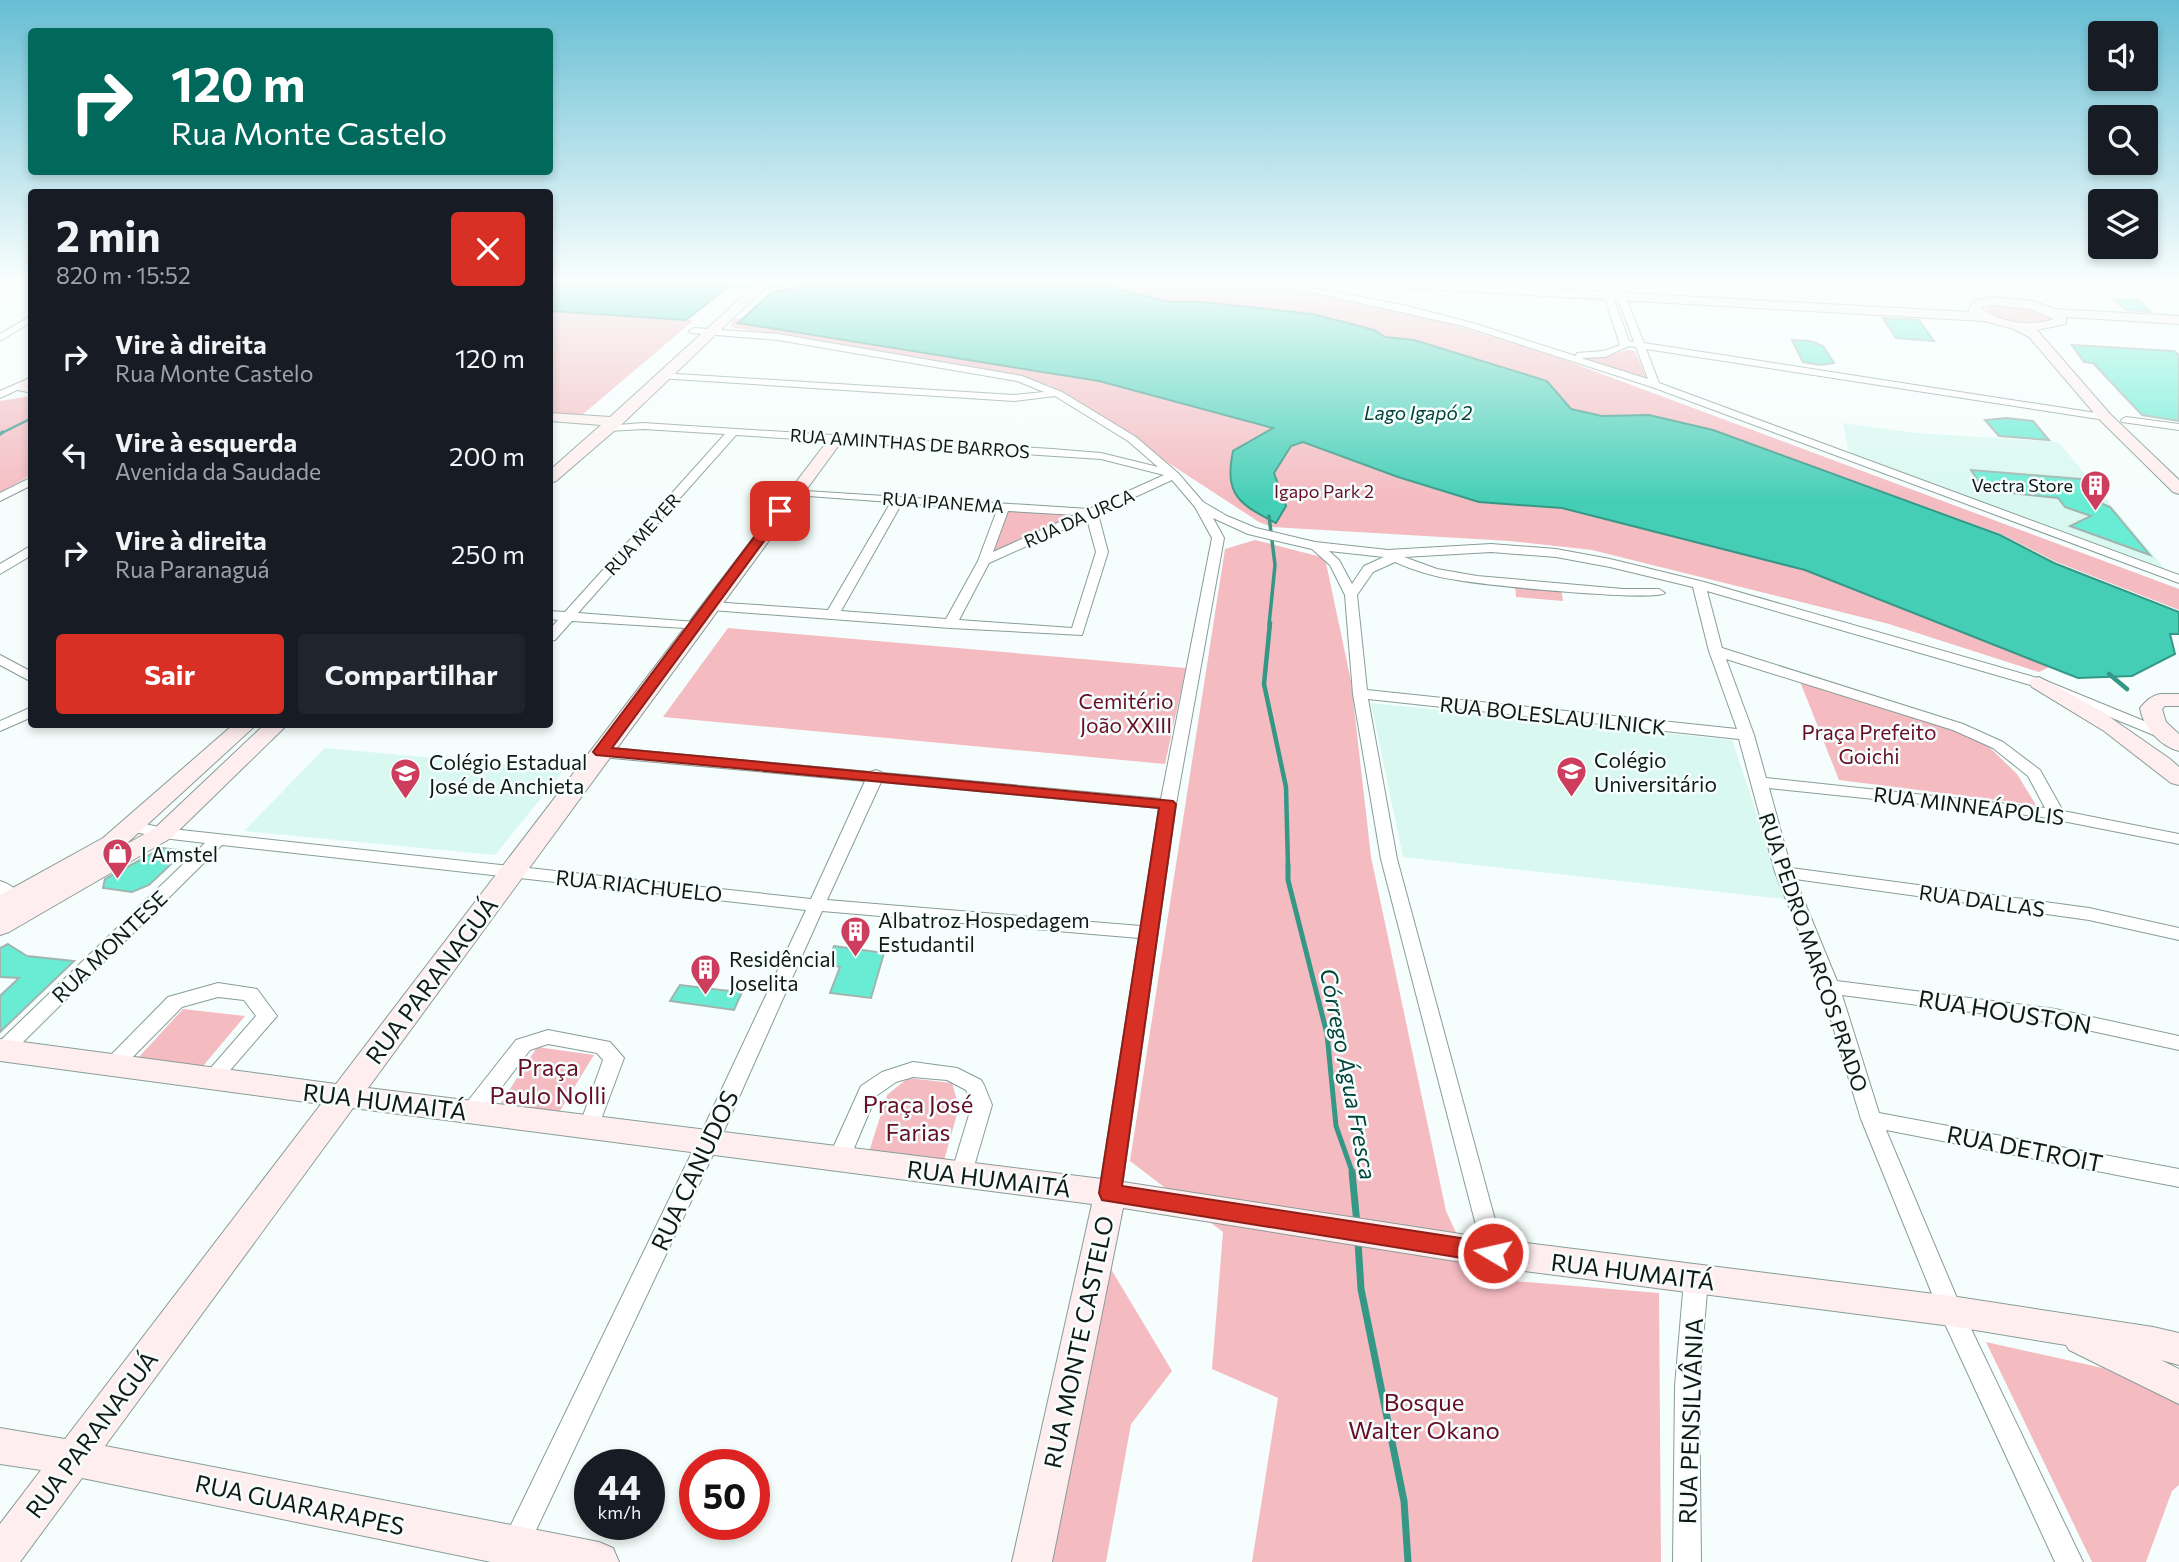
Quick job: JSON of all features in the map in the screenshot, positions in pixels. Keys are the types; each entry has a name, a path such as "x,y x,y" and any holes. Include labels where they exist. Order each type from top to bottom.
{"main road":[{"path":"553,455 666,356"},
{"path":"553,475 613,425 683,356"},
{"path":"2053,356 2105,417 2179,489"},
{"path":"2067,356 2126,420 2179,469"},
{"name":"RUA AMINTHAS DE BARROS","path":"553,418 590,424"},
{"name":"RUA AMINTHAS DE BARROS","path":"553,424 613,425"},
{"name":"RUA PARANAGUÁ","path":"0,1556 836,438"},
{"path":"2039,683 2096,715 2149,752 2179,778"},
{"path":"2173,739 2152,719 2151,708 2160,701 2179,700"},
{"path":"0,926 11,900 112,843 242,728"},
{"path":"11,900 163,833 274,728"},
{"name":"RUA HUMAITÁ","path":"1,1051 1110,1193 1493,1253 1951,1311 2179,1349"},
{"name":"RUA MONTE CASTELO","path":"1032,1562 1110,1193"},
{"name":"RUA HUMAITÁ","path":"2060,1328 2179,1387"},
{"name":"RUA GUARARAPES","path":"0,1446 74,1458 510,1555 599,1562"}],"street":[{"path":"894,356 1019,378 1058,394 1132,439 1174,475 1199,505 1218,538 1231,533 1254,531"},
{"path":"1567,356 1655,385 2179,579"},
{"path":"1643,356 1655,385"},
{"path":"1709,356 2105,417"},
{"path":"661,376 1014,398 1058,394"},
{"path":"0,395 28,384"},
{"path":"2126,420 2179,427"},
{"name":"RUA AMINTHAS DE BARROS","path":"613,425 1101,456 1174,475"},
{"name":"RUA MEYER","path":"553,634 733,432"},
{"path":"1101,456 1132,439"},
{"name":"RUA DA URCA","path":"984,561 1174,475"},
{"path":"0,498 28,482"},
{"name":"RUA IPANEMA","path":"794,492 1092,513"},
{"path":"832,615 899,499"},
{"path":"1199,505 1223,519 1254,531 1309,544 1388,554 1491,548 1556,553 1610,563 1699,585 2039,683 2173,739"},
{"path":"950,624 984,561 1004,506"},
{"path":"711,606 1077,632 1102,552 1092,513"},
{"name":"RUA MONTE CASTELO","path":"1110,1193 1168,804 1218,538"},
{"path":"1309,544 1335,563 1351,595 1360,694 1389,859 1493,1253"},
{"path":"0,569 28,551"},
{"path":"1351,595 1363,574 1394,557 1416,552"},
{"path":"18,557 28,562"},
{"path":"1394,557 1426,569 1479,580 1618,593 1659,593"},
{"name":"RUA PEDRO MARCOS PRADO","path":"1699,585 1716,651 1746,735 1784,872 1830,986 1871,1119 1951,1311 2069,1562"},
{"path":"553,615 696,626"},
{"path":"1716,651 1958,727 1997,745 2034,773 2057,815"},
{"path":"0,659 28,676"},
{"name":"RUA BOLESLAU ILNICK","path":"1360,694 1746,735"},
{"path":"0,727 28,713"},
{"path":"601,752 876,775 1168,804"},
{"name":"RUA CANUDOS","path":"510,1555 708,1142 876,775"},
{"name":"RUA MINNEÁPOLIS","path":"1757,782 2057,815 2179,839"},
{"name":"RUA RIACHUELO","path":"132,826 163,833 817,905 1147,933"},
{"name":"RUA MONTESE","path":"1,1051 218,839"},
{"name":"RUA DALLAS","path":"1784,872 2089,914 2179,934"},
{"name":"RUA HOUSTON","path":"1830,986 2055,1016 2179,1043"},
{"path":"113,1065 175,1002 218,990 250,994 267,1016 212,1079"},
{"path":"471,1112 523,1045 548,1037 603,1047 614,1058 589,1127"},
{"path":"839,1158 868,1091 889,1077 913,1069 950,1073 974,1085 982,1105 962,1174"},
{"name":"RUA DETROIT","path":"1871,1119 2179,1178"},
{"name":"RUA PENSILVÂNIA","path":"1687,1562 1687,1386 1696,1280"}],"shaded area":[{"path":"1843,423 1916,433 2058,442 2165,569 1849,453"},
{"name":"Colégio Universitário","path":"1371,703 1732,740 1785,899 1403,857"},
{"name":"Colégio Estadual José de Anchieta","path":"325,748 564,770 495,855 244,831"}],"green space":[{"path":"553,356 652,356 582,415 553,413"},
{"name":"Igapo Park 2","path":"889,356 946,356 1099,381 1274,428 1233,451 1275,522 1286,506 1273,473 1291,446 1303,442 1398,477 1479,502 1562,508 1805,570 2049,667 2039,672 1889,624 1592,550 1510,541 1272,527 1259,522 1049,385"},
{"path":"1466,356 1559,358 2179,589 2179,610 2054,561 2001,534 1713,430 1649,415 1602,415 1571,409 1547,381"},
{"path":"1637,356 1647,379 1583,358"},
{"path":"28,396 28,477 0,493 0,401"},
{"path":"1005,508 1077,517 991,555"},
{"name":"Bosque Walter Okano","path":"1255,540 1325,558 1351,681 1371,857 1446,1211 1477,1278 1659,1293 1661,1562 1252,1562 1278,1398 1212,1369 1223,1232 1130,1161 1225,549"},
{"path":"1515,584 1561,588 1563,601 1516,597"},
{"name":"Cemitério João XXIII","path":"728,628 1186,668 1165,764 663,717"},
{"name":"Praça Prefeito Goichi","path":"1799,679 1952,727 1985,743 2017,774 2036,805 1839,780"},
{"path":"183,1009 245,1016 203,1066 138,1058"},
{"name":"Praça Paulo Nolli","path":"537,1047 594,1055 558,1114 499,1106"},
{"name":"Praça José Farias","path":"908,1078 952,1083 959,1107 943,1164 868,1155 887,1095"},
{"path":"1105,1259 1172,1371 1131,1424 1106,1562 1045,1562"},
{"path":"1986,1342 2103,1368 2179,1404 2179,1485 2172,1491 2146,1562 2092,1562"}],"water":[{"name":"Lago Igapó 2","path":"943,356 1466,356 1547,381 1571,409 1602,416 1649,415 1713,430 2000,535 2054,563 2179,612 2179,634 2170,634 2175,654 2132,676 2078,678 1805,570 1562,508 1479,502 1398,477 1303,442 1291,446 1274,473 1286,506 1276,523 1252,510 1237,496 1231,478 1233,451 1273,428 1099,381"}],"building":[{"path":"1800,356 1829,356 1834,363 1821,365 1803,362"},
{"path":"2080,356 2179,356 2179,421 2142,415 2093,363 2084,362"},
{"path":"2006,418 2033,421 2049,440 1999,436 1985,420"},
{"name":"Vectra Store","path":"1971,470 2081,479 2103,504 2110,507 2150,555 2070,526 2091,516 2065,507 2058,498 1984,490"},
{"path":"162,848 185,851 149,885 132,892 103,888 105,879"},
{"path":"8,944 27,956 74,961 0,1032 0,996 19,978 0,977 0,948"},
{"path":"834,946 884,953 871,998 830,993 840,967 826,964"},
{"name":"Residêncial Joselita","path":"680,985 742,992 734,1010 670,1001"}],"waterway":[{"path":"3,432 0,434 28,420"},
{"name":"Córrego Água Fresca","path":"1269,516 1275,565 1269,625"},
{"name":"Córrego Água Fresca","path":"1270,623 1264,684 1286,787 1288,867"},
{"path":"2109,674 2127,689"},
{"name":"Córrego Água Fresca","path":"1288,867 1288,880 1327,1034 1336,1126 1353,1174"},
{"name":"Córrego Água Fresca","path":"1352,1172 1357,1224"},
{"name":"Córrego Água Fresca","path":"1358,1242 1361,1289 1404,1501 1408,1562"}],"place":[{"name":"Vectra Store","path":"2096,512"},
{"name":"Colégio Universitário","path":"1571,798"},
{"name":"Colégio Estadual José de Anchieta","path":"406,800"},
{"name":"I Amstel","path":"118,880"},
{"name":"Albatroz Hospedagem Estudantil","path":"855,958"},
{"name":"Residêncial Joselita","path":"706,997"}],"route":[{"path":"780,511 601,752 876,775 1168,804 1110,1193 1493,1253"}]}
